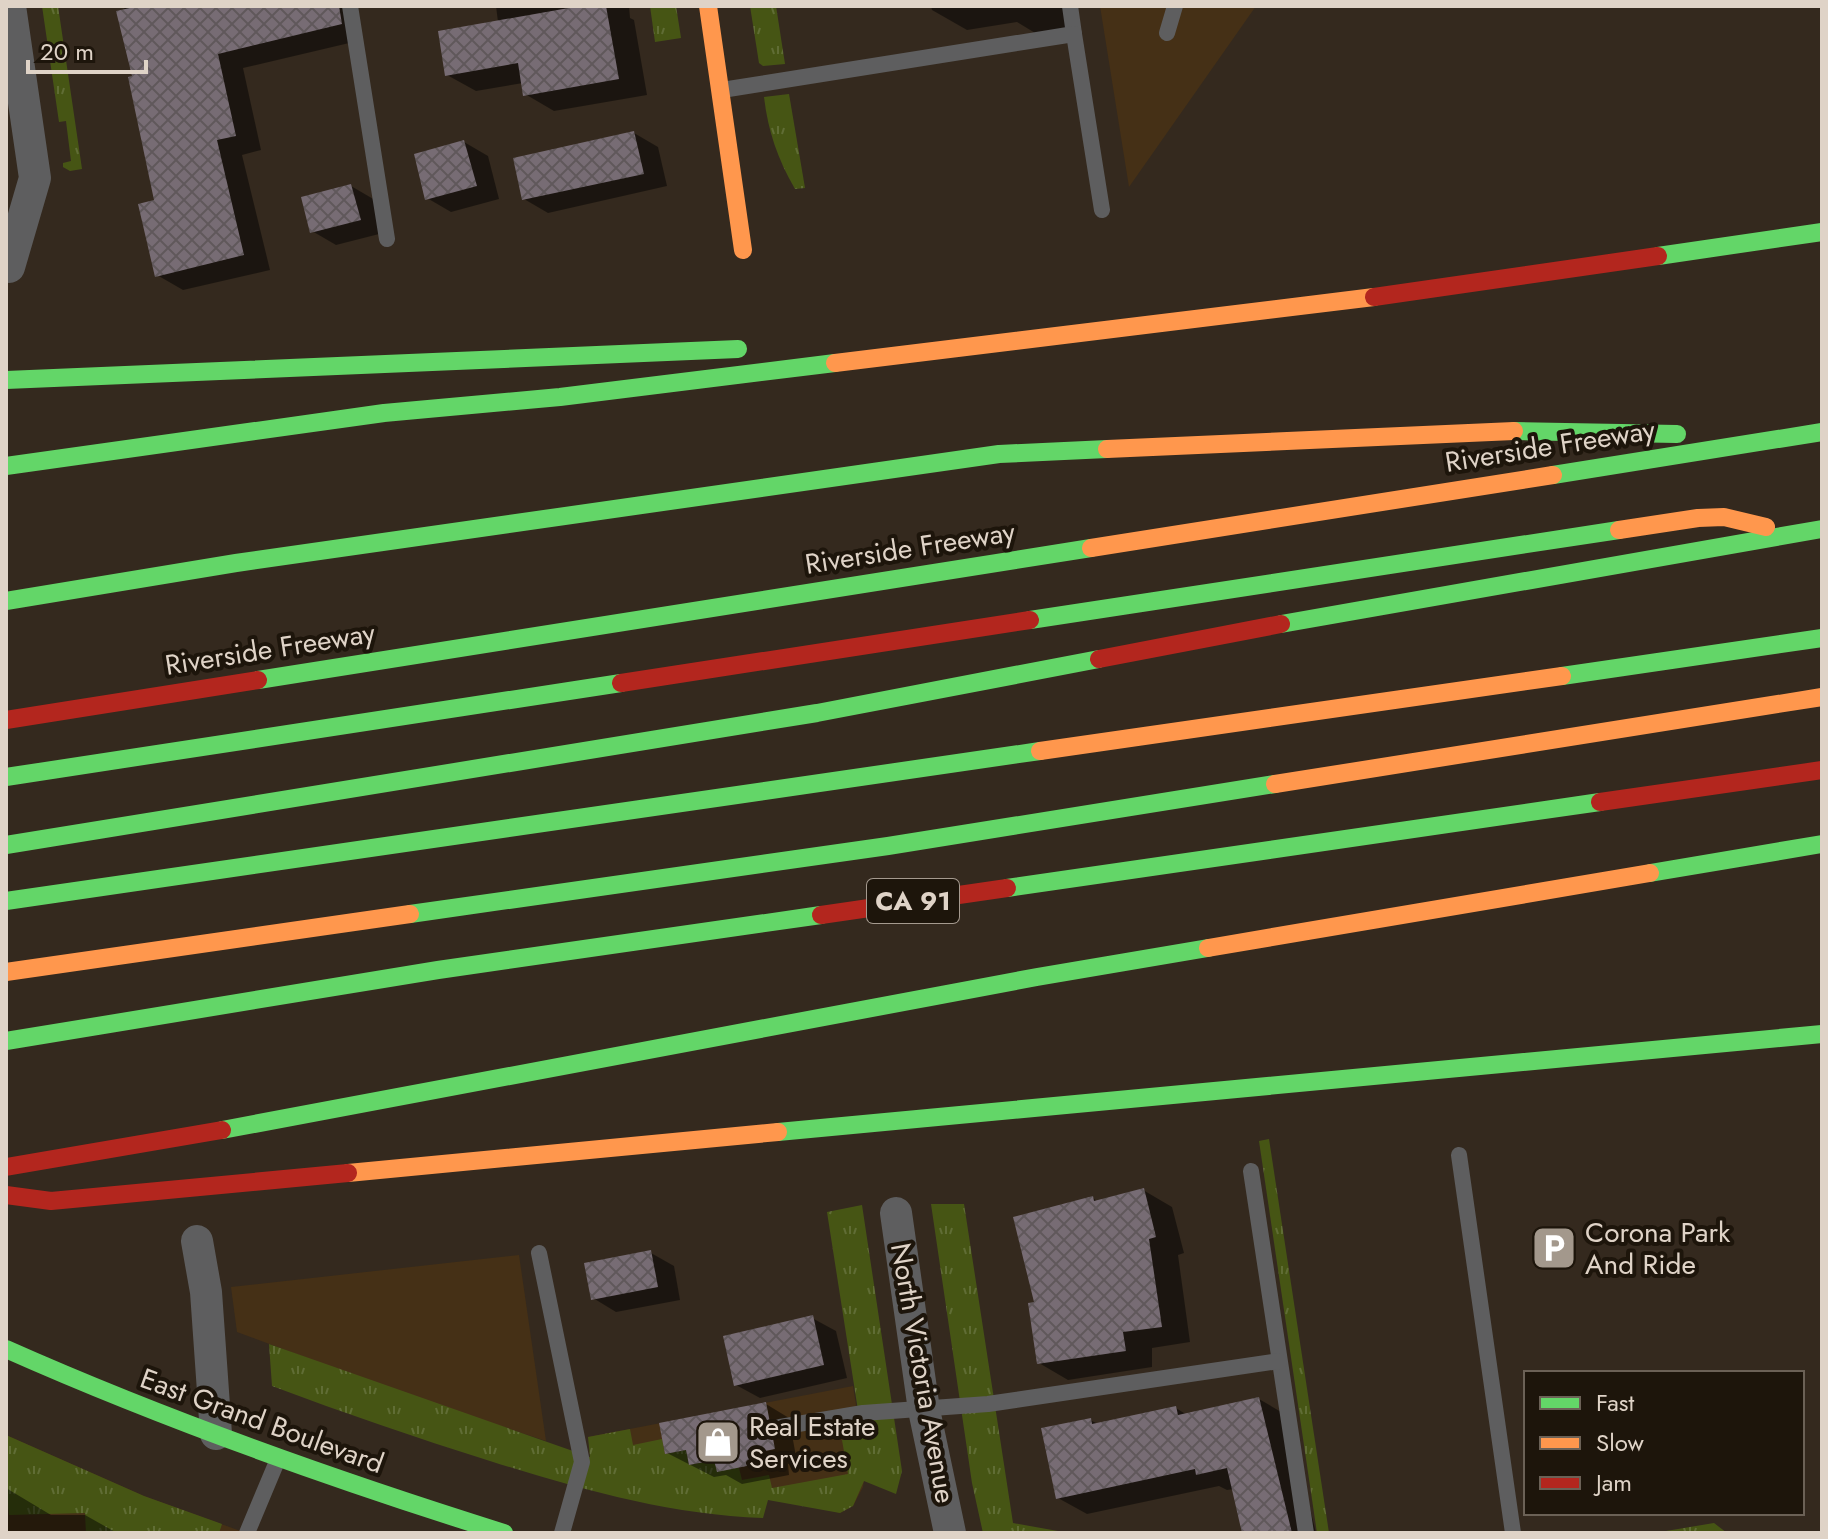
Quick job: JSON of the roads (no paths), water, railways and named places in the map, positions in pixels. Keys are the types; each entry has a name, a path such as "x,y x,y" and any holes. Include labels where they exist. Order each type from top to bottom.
{"main road":[{"path":"708,6 743,250"},
{"path":"6,466 384,413 560,397 1420,291 1822,232"},
{"path":"826,345 1076,334"},
{"path":"6,380 764,348"},
{"path":"6,601 236,563 999,454 1519,431 1791,436"},
{"name":"Riverside Freeway","path":"6,720 1822,432"},
{"path":"6,777 1698,518 1742,520 1782,536"},
{"path":"6,845 817,713 1384,604 1522,583 1822,529"},
{"path":"6,901 1822,638"},
{"path":"6,972 872,849 1822,697"},
{"name":"CA 91","path":"6,1041 438,970 1822,770"},
{"path":"6,1167 81,1156 1037,977 1822,844"},
{"path":"85,909 146,881"},
{"path":"6,1195 51,1201 1822,1034"},
{"name":"East Grand Boulevard","path":"6,1349 91,1388 367,1491 504,1533"}],"street":[{"path":"9,267 35,178 10,6"},
{"name":"North Victoria Avenue","path":"896,1213 924,1410 950,1533"},
{"path":"197,1241 206,1292 216,1434"}],"lane":[{"path":"350,6 387,239"},
{"path":"1070,6 1102,210"},
{"path":"1167,33 1175,6"},
{"path":"721,90 1074,34"},
{"path":"1459,1155 1513,1533"},
{"path":"1251,1171 1306,1533"},
{"path":"539,1253 582,1462 562,1533"},
{"path":"780,1427 863,1413 988,1404 1279,1361"},
{"path":"247,1533 278,1458"}],"place":[{"name":"Corona Park And Ride","path":"1554,1248"},
{"name":"Real Estate Services","path":"718,1442"}]}
